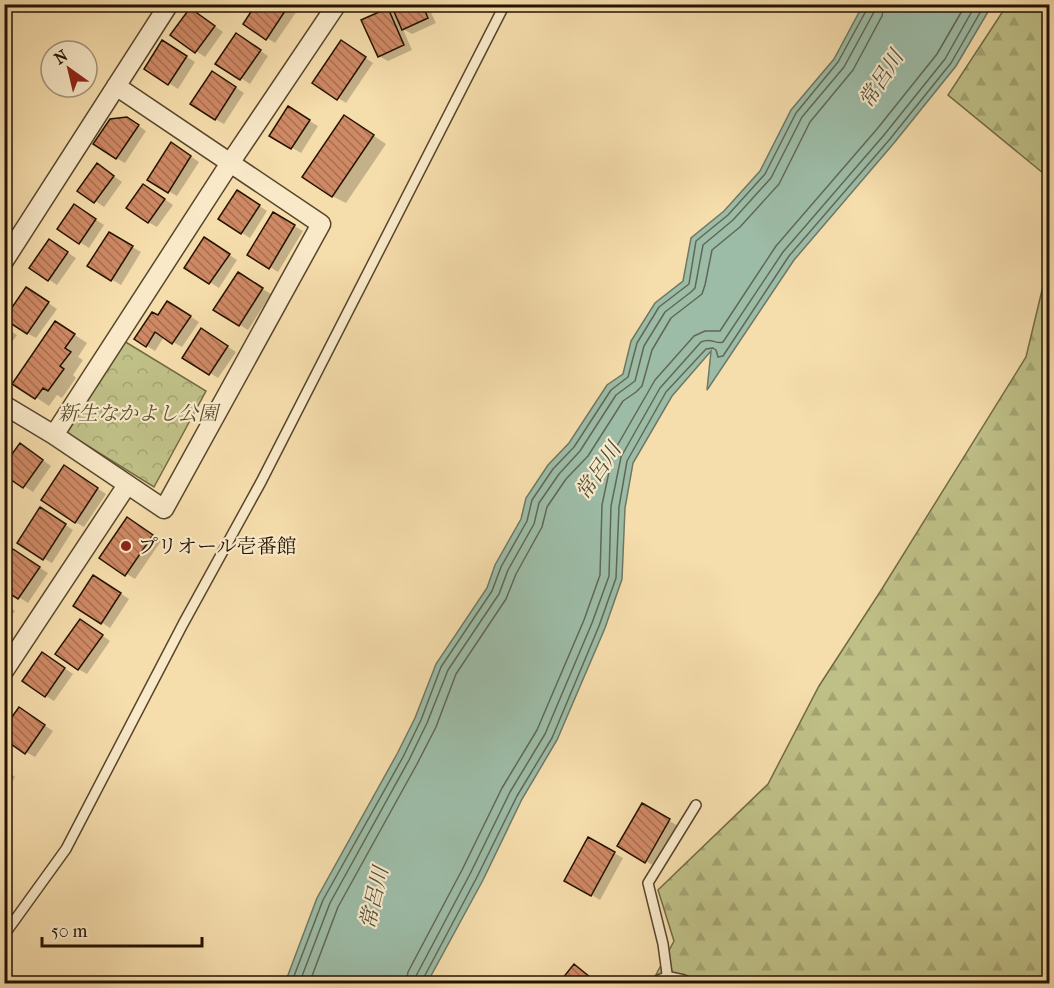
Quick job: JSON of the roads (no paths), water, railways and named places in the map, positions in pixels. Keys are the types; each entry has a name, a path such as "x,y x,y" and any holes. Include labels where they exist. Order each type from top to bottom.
{"street":[{"path":"4,261 169,4"},
{"path":"54,435 337,4"},
{"path":"6,408 54,435 164,509 321,224 116,86"},
{"path":"4,671 128,485"}],"lane":[{"path":"4,935 66,849 183,624 261,482 505,4"},
{"path":"670,983 648,883 696,805"}],"water":[{"name":"常呂川","path":"863,5 992,5 956,66 794,260 707,390 711,351 672,396 633,463 625,508 622,579 605,628 557,740 522,799 483,880 427,983 285,983 317,898 397,754 415,718 436,664 487,588 495,565 521,519 526,498 548,465 569,443 607,385 623,374 631,341 655,303 683,281 691,238 724,211 760,171 791,110 834,59"}],"place":[{"name":"プリオール壱番館","path":"126,546"}],"park label":[{"name":"新生なかよし公園","path":"138,413"}]}
